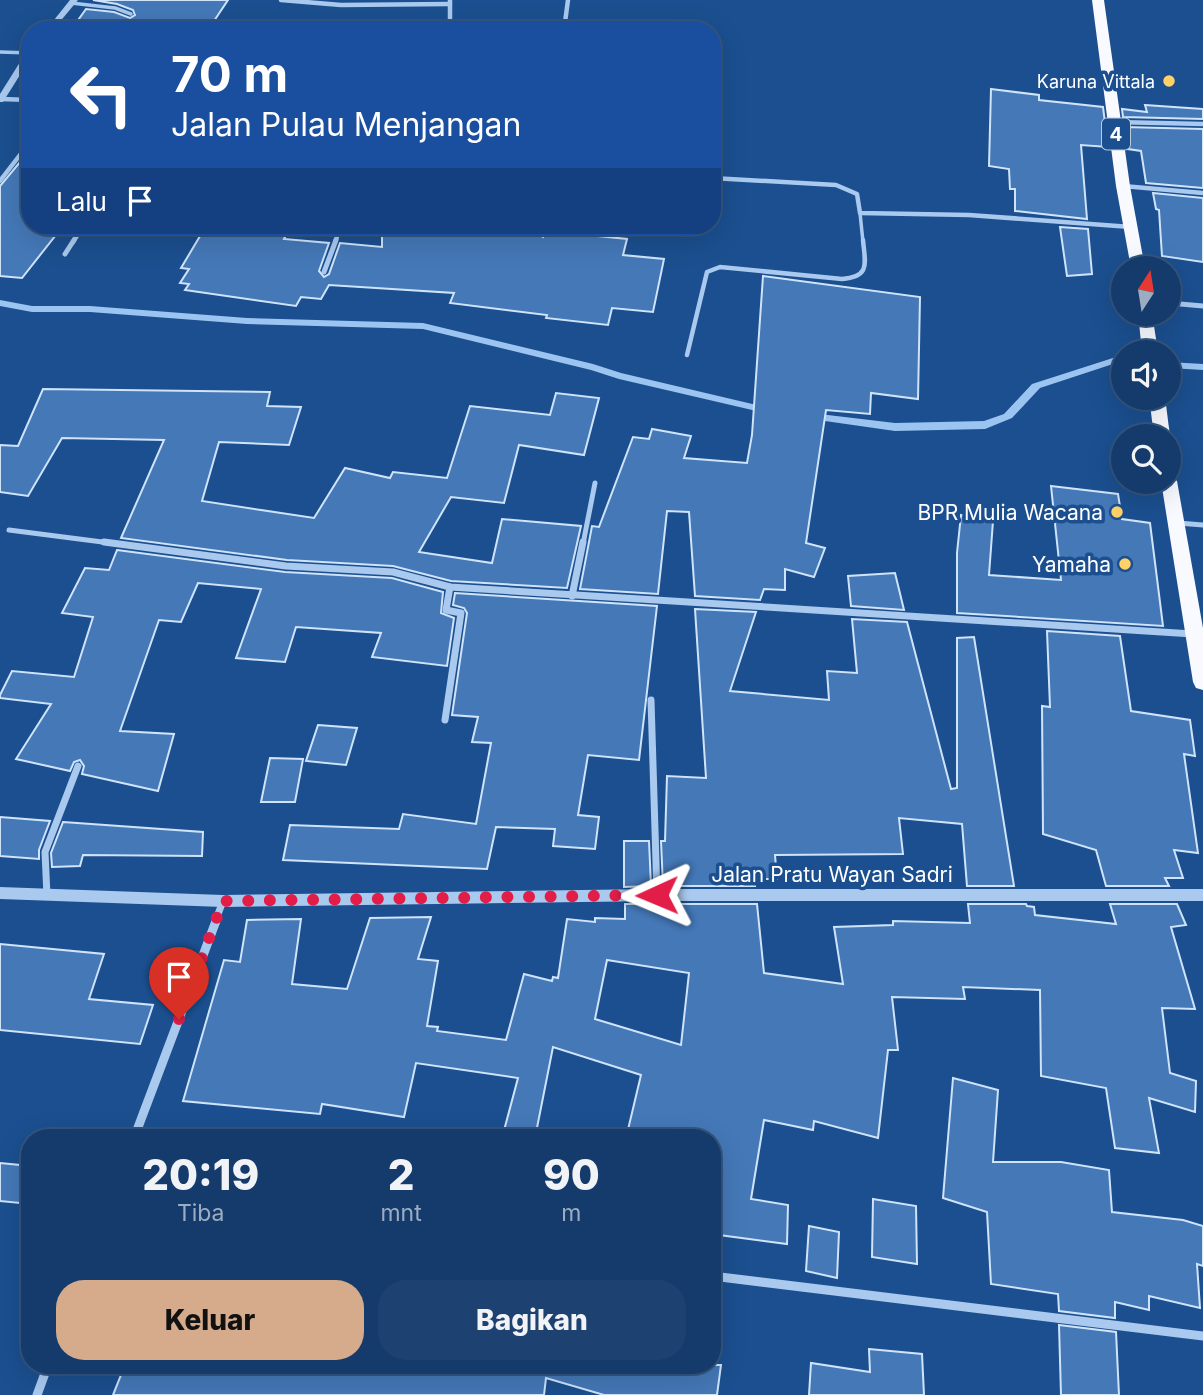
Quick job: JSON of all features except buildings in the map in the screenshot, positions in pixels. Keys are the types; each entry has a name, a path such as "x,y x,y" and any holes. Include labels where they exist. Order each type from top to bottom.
{"highway":[{"name":"4","path":"1098,0 1123,186 1136,256"},
{"path":"1172,494 1203,682"}],"street":[{"path":"281,0 341,5 450,2 450,21"},
{"path":"565,21 568,0"},
{"path":"56,21 72,1"},
{"path":"0,99 21,67"},
{"path":"0,99 21,100"},
{"path":"1114,122 1203,124"},
{"path":"0,181 21,154"},
{"path":"721,179 835,186 857,194 860,213 969,215 1131,227"},
{"path":"1123,186 1203,193"},
{"path":"65,254 77,235"},
{"path":"324,272 338,235"},
{"path":"1181,304 1203,306"},
{"path":"572,596 595,483"},
{"path":"1178,523 1203,525"},
{"path":"9,530 286,566 393,572 450,587 1194,634"},
{"path":"445,720 461,613 446,610 450,587"},
{"path":"651,700 657,895"},
{"path":"47,897 45,852 78,766"},
{"name":"Jalan Pratu Wayan Sadri","path":"0,893 47,897 223,901 657,895 1203,895"},
{"path":"137,1129 223,901"},
{"path":"721,1277 1203,1336"},
{"path":"37,1395 45,1374"}],"lane":[{"path":"72,1 115,8 131,14"},
{"path":"0,52 21,53"},
{"path":"687,355 707,272 720,267 842,279 859,277 865,264 860,213"}],"waterway":[{"path":"0,303 32,309 90,309 247,321 423,326 769,411"},
{"path":"811,416 895,427 985,425 1008,416 1036,386 1111,362"},
{"path":"1181,366 1203,367"}],"place":[{"name":"Karuna Vittala","path":"1169,81"},
{"name":"BPR Mulia Wacana","path":"1117,512"},
{"name":"Yamaha","path":"1125,564"}],"route":[{"path":"179,1019 223,901 657,895"}]}
